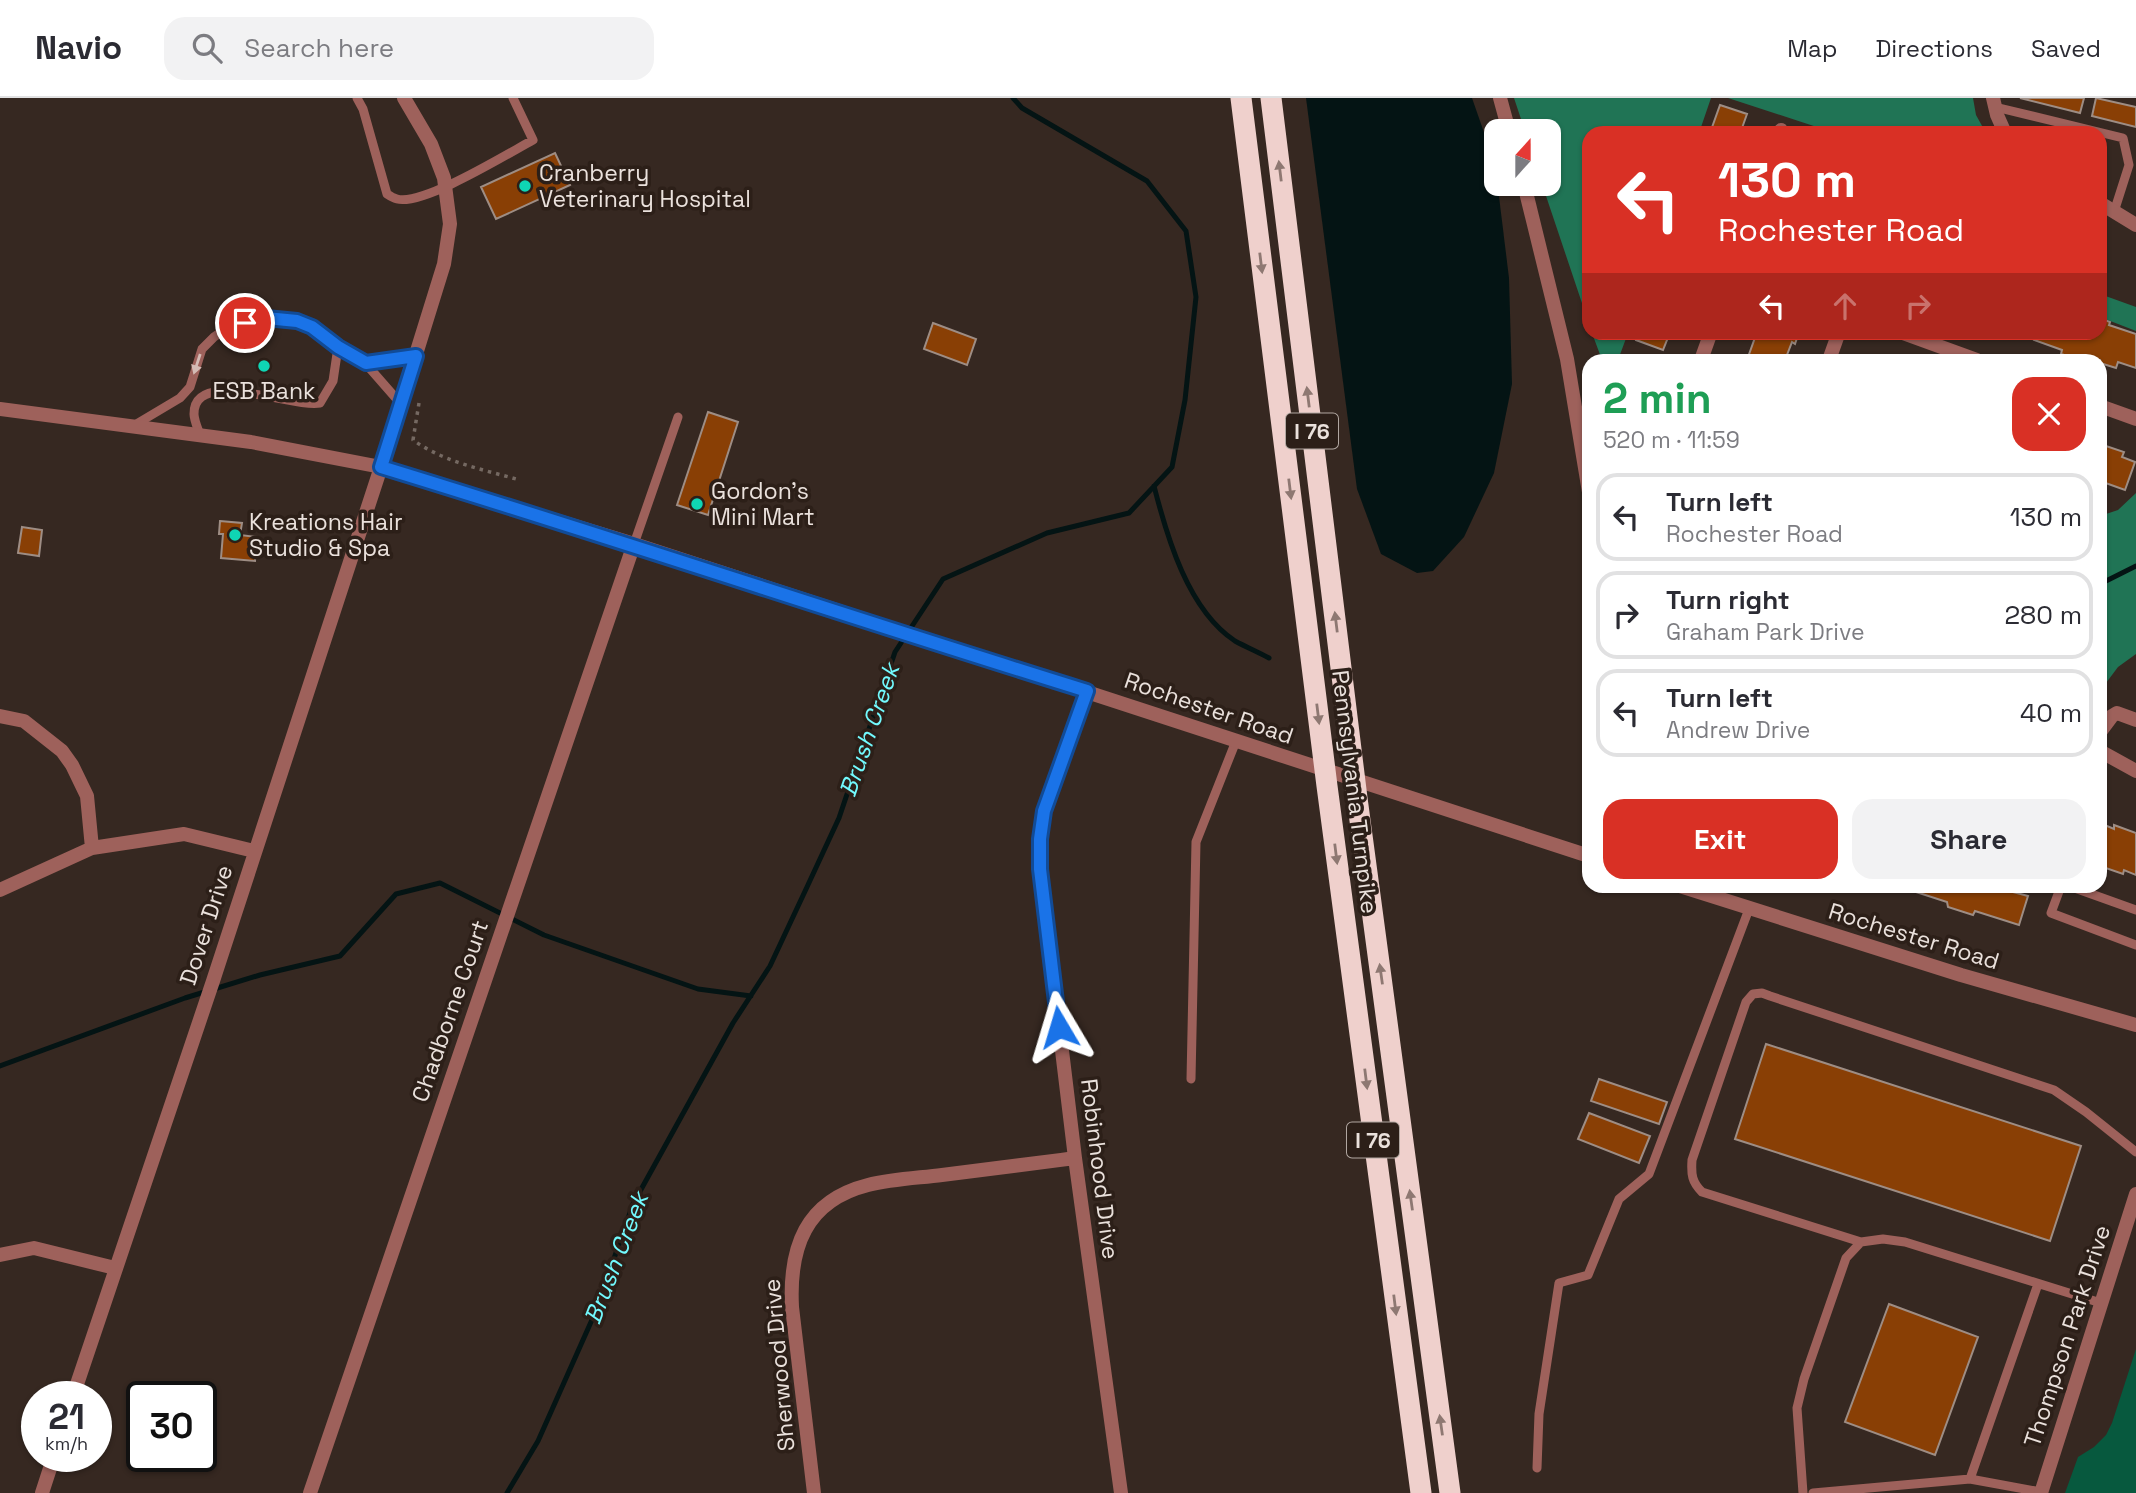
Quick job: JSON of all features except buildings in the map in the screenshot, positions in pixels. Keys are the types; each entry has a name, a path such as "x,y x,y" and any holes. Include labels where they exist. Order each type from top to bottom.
{"highway":[{"name":"Pennsylvania Turnpike","path":"1241,98 1327,786 1421,1493"},
{"name":"Pennsylvania Turnpike","path":"1271,98 1357,798 1450,1493"}],"street":[{"name":"Dover Drive","path":"78,1381 213,981 381,467 444,264 450,223 445,186 431,144 404,98"},
{"path":"1500,98 1506,119"},
{"path":"1994,103 2003,126"},
{"path":"1527,196 1567,359 1582,450"},
{"path":"2107,208 2136,225"},
{"path":"1922,340 1960,354"},
{"path":"2107,408 2136,419"},
{"name":"Rochester Road","path":"0,409 251,442 381,467 634,544 1582,854"},
{"name":"Chadborne Court","path":"310,1493 634,544"},
{"name":"Robinhood Drive","path":"1087,691 1044,811 1040,869 1075,1158 1121,1493"},
{"path":"2107,723 2117,713 2136,720"},
{"path":"0,716 24,721 62,751 72,765 87,796 92,848"},
{"path":"2107,755 2136,771"},
{"path":"0,890 92,848 184,834 254,851"},
{"name":"Rochester Road","path":"1701,893 1961,975 2136,1025"},
{"name":"Sherwood Drive","path":"814,1493 790,1280 793,1258 801,1235 814,1216 827,1202 868,1185 1075,1158"},
{"name":"Thompson Park Drive","path":"2041,1493 2136,1194"},
{"path":"0,1255 34,1248 115,1268"},
{"path":"42,1493 49,1472"}],"lane":[{"path":"357,98 363,109 387,194 397,200 413,198 445,186 533,139 513,98"},
{"path":"1994,103 2079,126"},
{"path":"2107,134 2123,138 2129,165 2114,212"},
{"path":"131,426 180,398 190,387 202,349 224,330 266,318 297,321 320,332 338,347 366,363 401,404"},
{"path":"200,435 194,413 198,401 208,392 220,390 290,402 320,402 333,381 338,347"},
{"path":"366,363 416,356"},
{"path":"634,544 678,417"},
{"path":"1191,1079 1196,842 1236,741"},
{"path":"2058,893 2050,913 2136,945"},
{"path":"2088,893 2136,910"},
{"path":"1537,1468 1539,1414 1559,1283 1588,1275 1619,1199 1648,1174 1749,909"},
{"path":"2101,1303 1905,1242 1883,1239 1861,1242 1702,1192 1694,1184 1691,1175 1692,1160 1746,1002 1753,994 1762,993 2054,1090 2136,1152"},
{"path":"1803,1493 1797,1408 1804,1379 1846,1258 1861,1242"},
{"path":"1970,1479 2038,1284"},
{"path":"1812,1493 1970,1479 2041,1493"}],"path":[{"path":"419,399 413,440 429,452 516,479"}],"green space":[{"path":"1514,98 1711,98 1701,126 1582,126 1582,303 1546,196 1561,196 1561,119 1521,119"},
{"path":"1728,98 1973,98 1976,115 1982,126 1814,126"},
{"path":"2107,297 2136,307 2136,331 2107,320"},
{"path":"1595,340 1625,340 1620,354 1600,354"},
{"path":"2136,493 2136,654 2118,667 2107,682 2107,514 2118,510"},
{"path":"2136,1349 2136,1493 2065,1493 2078,1457 2106,1435 2112,1423"}],"shaded area":[{"path":"1306,98 1472,98 1484,132 1484,196 1499,196 1509,278 1512,384 1494,473 1464,537 1433,571 1417,573 1381,554 1357,489"}],"waterway":[{"name":"Brush Creek","path":"507,1493 538,1441 595,1313 633,1204 733,1023 770,966 839,818 895,652 943,579 1047,533 1129,513 1172,467 1185,400 1196,297 1186,231 1147,181 1022,108 1013,98"},
{"path":"1154,486 1173,549 1192,592 1204,611 1235,641 1269,658"},
{"path":"2107,580 2136,566"},
{"path":"0,1066 185,998 260,975 340,956 396,894 440,883 544,935 698,989 751,996"}],"place":[{"name":"Cranberry Veterinary Hospital","path":"525,186"},
{"name":"ESB Bank","path":"264,366"},
{"name":"Gordon's Mini Mart","path":"697,504"},
{"name":"Kreations Hair Studio & Spa","path":"235,535"}],"route":[{"path":"245,323 266,318 297,321 312,327 338,347 366,363 416,356 381,467 634,544 886,628 1087,691 1044,811 1040,839 1040,869 1059,1027"}]}
